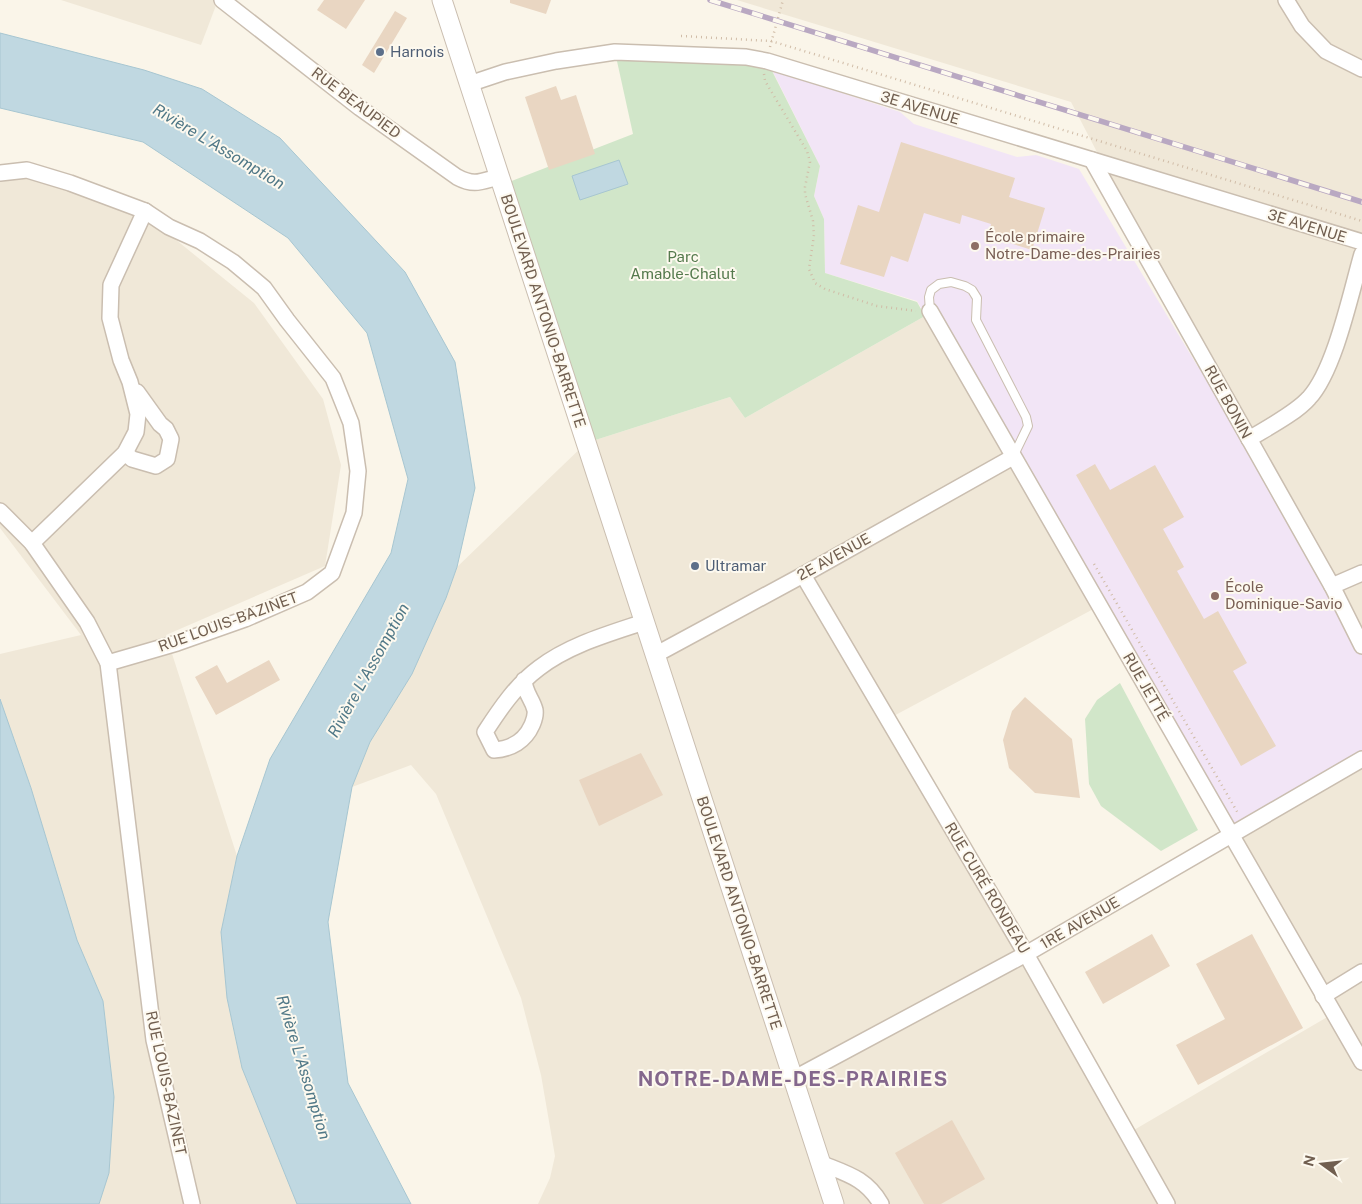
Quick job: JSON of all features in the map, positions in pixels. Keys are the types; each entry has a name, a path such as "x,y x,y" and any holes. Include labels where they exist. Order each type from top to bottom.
{"street":[{"name":"RUE BEAUPIED","path":"222,0 360,108 457,177 466,182 476,183 498,176"},
{"name":"BOULEVARD ANTONIO-BARRETTE","path":"442,0 834,1204"},
{"path":"1286,0 1302,26 1326,51 1362,69"},
{"name":"3E AVENUE","path":"469,84 505,72 556,61 615,52 746,58 767,62 1362,242"},
{"name":"RUE BONIN","path":"1092,160 1332,586 1362,646"},
{"name":"RUE LOUIS-BAZINET","path":"0,173 28,170 70,183 145,211 169,227 200,242 233,262 264,288 286,320 333,378 351,423 358,471 354,512 332,573 307,592 244,619 185,640 108,663"},
{"path":"32,543 125,453 136,432 138,414 110,318 111,285 145,211"},
{"path":"1249,439 1297,408 1309,398 1318,385 1338,337 1362,254"},
{"name":"RUE JETTÉ","path":"930,311 1362,1062"},
{"path":"125,453 132,459 156,466 167,459 171,440 166,429 148,410 130,382"},
{"name":"2E AVENUE","path":"654,655 803,575 1013,457"},
{"name":"RUE LOUIS-BAZINET","path":"0,511 32,543 87,622 108,663 154,1040 192,1204"},
{"path":"1332,586 1362,573"},
{"name":"RUE CURÉ RONDEAU","path":"803,575 1026,954 1167,1204"},
{"path":"524,680 546,663 580,644 644,622"},
{"name":"1RE AVENUE","path":"793,1079 1026,954 1362,759"},
{"path":"1323,996 1362,972"},
{"path":"820,1163 860,1180 874,1192 881,1204"}],"lane":[{"path":"930,311 929,297 932,290 939,284 951,282 965,286 972,290 977,298 976,320 1026,417 1028,426 1013,457"}],"path":[{"path":"771,41 783,0"},
{"name":"3E AVENUE","path":"681,36 771,41 1362,221"}],"shaded area":[{"path":"61,0 218,0 201,45"},
{"path":"737,0 1362,0 1362,646 1206,362 1071,102"},
{"path":"772,70 900,112 914,124 1017,157 1036,155 1079,169 1198,367 1206,362 1362,646 1362,759 1231,836 917,301 825,273 824,219 814,196 820,166"},
{"path":"17,166 128,201 254,303 323,399 341,465 325,566 166,635 237,856 221,932 227,998 242,1068 297,1204 99,1204 109,1173 114,1097 103,1001 77,940 31,788 0,699 0,654 81,635 0,528 0,173"},
{"path":"925,316 1099,606 888,719 1122,1137 1329,1016 1231,836 1362,759 1362,1204 538,1204 550,1178 555,1156 541,1075 521,998 436,794 411,765 352,787 370,742 412,674 446,598 457,567 586,443 730,397 745,418"}],"green space":[{"name":"Parc Amable-Chalut","path":"615,52 767,61 820,166 814,196 824,219 825,273 917,302 925,316 745,418 730,397 586,443 509,182 633,134"},
{"path":"1120,683 1198,830 1161,851 1101,806 1089,784 1085,719 1097,700"}],"water":[{"name":"Rivière L'Assomption","path":"0,33 144,70 202,89 280,138 405,272 455,362 475,488 457,567 446,598 412,674 370,742 352,787 328,922 348,1083 411,1204 297,1204 242,1068 227,998 221,932 237,856 270,759 391,553 408,479 367,333 288,238 143,142 0,108"},
{"path":"619,160 628,184 580,200 572,176"},
{"path":"0,699 31,788 77,940 103,1001 114,1097 109,1173 99,1204 0,1204"}],"building":[{"path":"324,0 365,0 346,29 317,10"},
{"path":"510,0 551,0 546,14 510,3"},
{"path":"395,11 407,18 374,73 362,65"},
{"path":"556,86 561,100 576,95 595,154 549,170 525,97"},
{"path":"901,142 1015,178 1009,197 1045,208 1032,250 988,236 991,224 962,215 960,224 924,213 908,262 891,256 884,277 840,264 858,205 879,212"},
{"path":"1095,464 1110,490 1155,465 1184,517 1163,529 1184,567 1177,571 1204,619 1218,611 1247,663 1233,671 1276,746 1241,766 1076,475"},
{"path":"269,660 280,680 216,715 195,677 217,665 227,683"},
{"path":"1025,697 1072,739 1080,798 1035,793 1009,768 1003,740 1012,711"},
{"path":"641,753 663,795 599,826 579,780"},
{"path":"1152,934 1170,966 1103,1004 1085,972"},
{"path":"1252,934 1303,1028 1198,1085 1176,1045 1225,1019 1196,964"},
{"path":"952,1120 985,1179 941,1204 924,1204 895,1153"}],"railway":[{"path":"710,0 1362,202"}],"place":[{"name":"Harnois","path":"380,52"},
{"name":"École primaire Notre-Dame-des-Prairies","path":"975,246"},
{"name":"Ultramar","path":"695,566"},
{"name":"École Dominique-Savio","path":"1215,596"}],"district":[{"name":"NOTRE-DAME-DES-PRAIRIES","path":"793,1079"}]}
